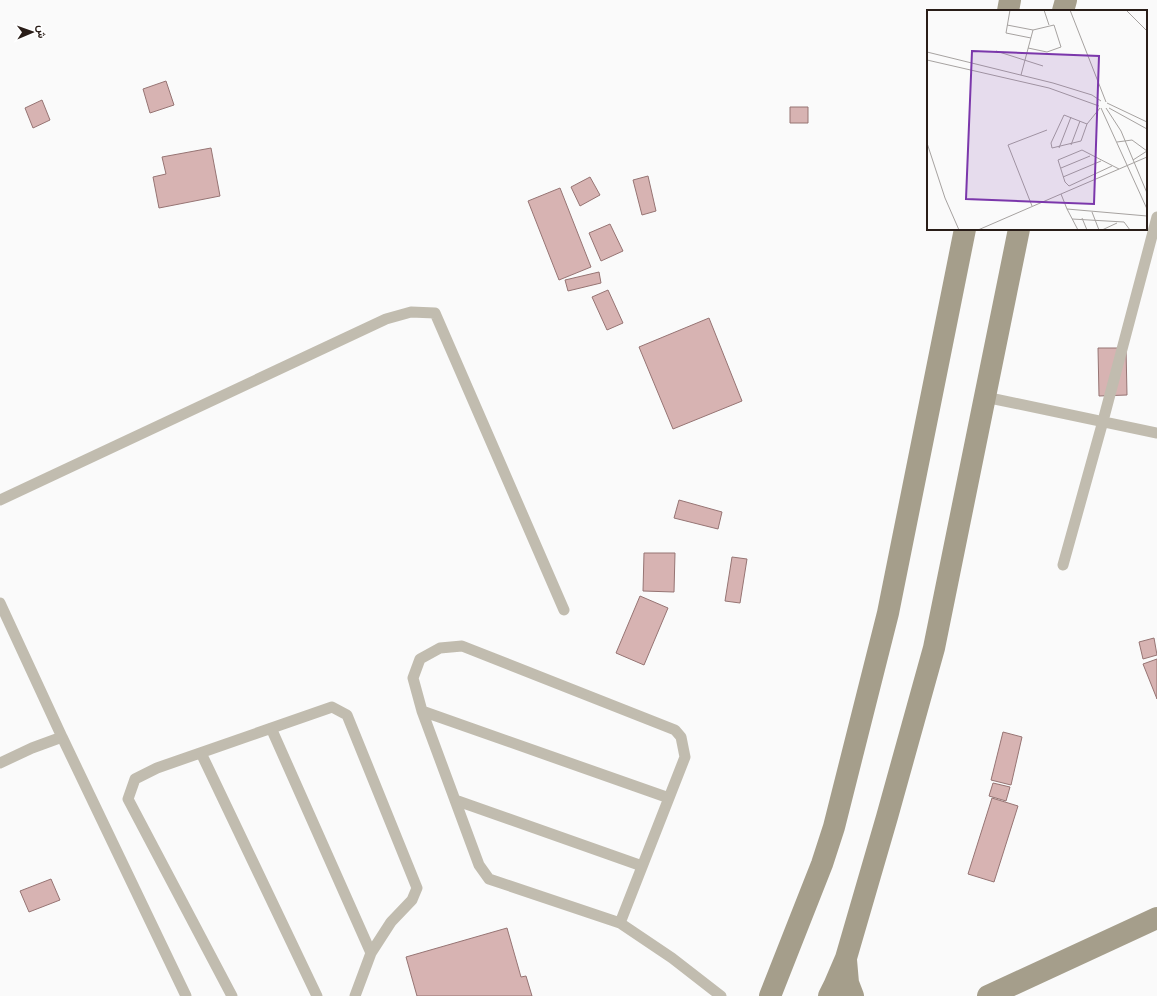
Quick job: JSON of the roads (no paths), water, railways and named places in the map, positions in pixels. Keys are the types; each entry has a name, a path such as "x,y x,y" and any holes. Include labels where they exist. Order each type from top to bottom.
{"main road":[{"path":"1008,10 1010,0"},
{"path":"1063,10 1066,0"},
{"path":"770,996 822,864 836,819 888,613 965,230"},
{"path":"829,996 846,958 934,648 1019,230"},
{"path":"988,996 1157,918"},
{"path":"846,958 848,983 852,996"}],"lane":[{"path":"1063,565 1104,421 1157,217"},
{"path":"0,500 386,319 411,312 435,313 564,610"},
{"path":"985,397 1157,433"},
{"path":"0,603 62,737 186,996"},
{"path":"620,923 685,757 681,737 675,730 462,646 440,648 420,659 413,678 422,712 479,865 489,879 620,923 672,958 721,996"},
{"path":"232,996 128,799 135,780 157,768 332,707 347,715 417,888 412,900 390,922 371,953 355,996"},
{"path":"422,712 669,798"},
{"path":"271,728 371,953"},
{"path":"0,763 32,748 62,737"},
{"path":"201,753 316,996"},
{"path":"455,800 642,866"}]}
